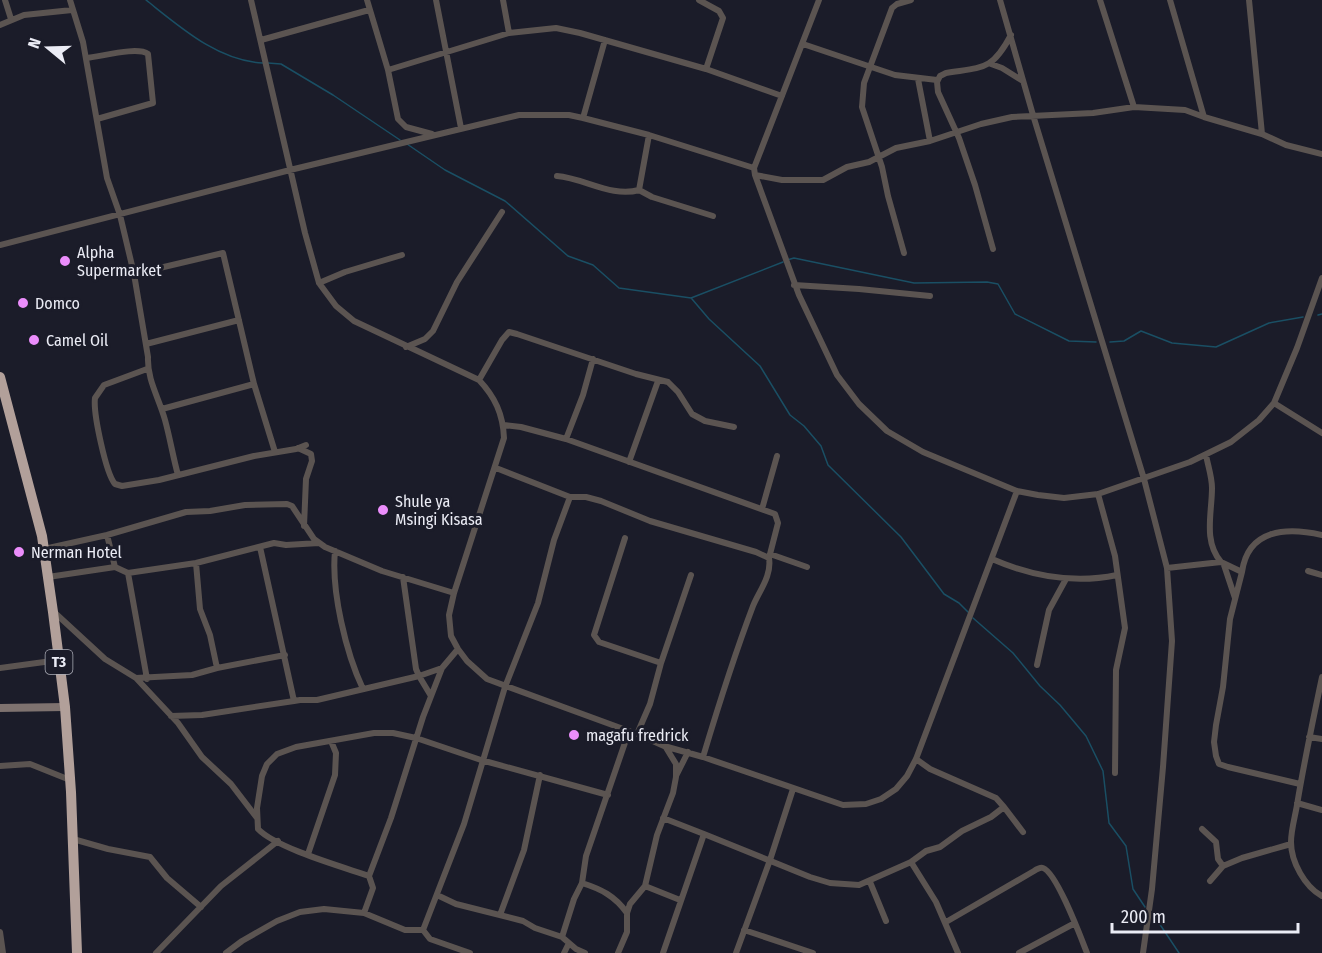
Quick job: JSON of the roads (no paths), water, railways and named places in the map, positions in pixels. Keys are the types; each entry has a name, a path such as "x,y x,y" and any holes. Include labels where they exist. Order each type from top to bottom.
{"highway":[{"name":"T3","path":"0,377 44,549 53,612 65,707 77,953"}],"street":[{"path":"5,0 11,19"},
{"path":"70,0 86,58 107,178 120,215 134,274 146,344 147,369 151,386 162,409 178,475"},
{"path":"251,0 319,283 331,301 348,317 478,380 492,394 504,425 504,438 496,468 454,593 449,615 451,636 458,649 487,680 638,734 664,746 688,752 843,805 866,804 881,799 896,789 907,776 916,759 1017,491"},
{"path":"367,0 388,70 396,113 401,123 409,128 434,135"},
{"path":"436,0 461,128"},
{"path":"503,0 509,33"},
{"path":"699,0 719,10 723,18 706,69"},
{"path":"819,0 754,172 794,285 837,375 859,404 886,431 923,452 1017,491 1064,498 1098,494 1206,455 1231,442 1259,420 1274,403 1322,278"},
{"path":"904,253 879,157 862,107 862,93 869,67 892,8 911,0"},
{"path":"1000,0 1144,479 1167,568 1172,641 1152,889 1143,953"},
{"path":"1100,0 1134,107"},
{"path":"1170,0 1204,117"},
{"path":"1249,0 1262,135"},
{"path":"0,25 24,15 72,10"},
{"path":"261,40 369,10"},
{"path":"388,70 509,33 556,28 706,69 782,96"},
{"path":"991,64 1000,55 1011,34"},
{"path":"583,118 605,40"},
{"path":"803,44 895,75 918,79 937,80 946,73 991,64 1023,81"},
{"path":"86,58 134,50 148,54 153,103 97,119"},
{"path":"918,79 930,141"},
{"path":"937,80 939,92 975,185 993,249"},
{"path":"0,245 290,170 519,115 569,115 583,118 649,135 782,180 823,180 847,167 879,157 896,148 930,141 994,120 1033,115 1083,114 1134,107 1185,110 1286,145 1322,154"},
{"path":"639,189 649,135"},
{"path":"557,176 618,191 628,192 639,189 652,197 713,216"},
{"path":"406,347 425,339 434,331 457,282 502,212"},
{"path":"134,274 223,253 254,384 274,452"},
{"path":"319,283 345,272 402,255"},
{"path":"794,285 930,296"},
{"path":"146,344 239,320"},
{"path":"478,380 502,340 509,333 658,381 668,382 692,414 734,427"},
{"path":"566,440 583,395 593,359"},
{"path":"147,369 104,385 98,392 94,404 99,440 111,479 115,484 122,486 178,475 306,445"},
{"path":"629,462 658,381"},
{"path":"162,409 254,384"},
{"path":"1274,403 1322,433"},
{"path":"504,425 521,427 566,440 762,509 775,514 778,518 766,579 754,605 703,757"},
{"path":"298,448 311,454 312,461 306,479 304,527"},
{"path":"1206,455 1212,489 1209,512 1210,542 1214,554 1223,563 1242,572"},
{"path":"762,509 777,456"},
{"path":"496,468 570,497 586,497 601,501 650,521 807,567"},
{"path":"1098,494 1115,556 1124,609 1125,628 1116,670 1115,773"},
{"path":"423,930 464,824 505,687 538,603 554,540 570,497"},
{"path":"44,549 107,535 194,511 210,512 245,505 287,504 292,506 314,539 335,552 454,593"},
{"path":"1300,784 1228,767 1217,760 1214,742 1230,620 1244,558 1251,546 1266,536 1276,533 1322,535"},
{"path":"107,535 115,567"},
{"path":"625,538 594,635 599,642 661,663"},
{"path":"48,577 115,567 128,573 196,562 274,543 286,545 320,543"},
{"path":"260,547 294,702"},
{"path":"335,552 334,564 340,611 352,666 363,689"},
{"path":"992,559 1020,570 1030,570 1041,575 1066,579 1117,575"},
{"path":"196,562 200,609 210,635 217,668"},
{"path":"1167,568 1223,563"},
{"path":"1223,563 1235,598"},
{"path":"1308,572 1322,574"},
{"path":"128,573 147,679"},
{"path":"638,734 650,704 661,663 691,575"},
{"path":"403,577 418,676 431,696"},
{"path":"1037,665 1049,610 1066,579"},
{"path":"53,612 105,659 136,678 171,716 202,757 231,784 257,818"},
{"path":"364,913 373,888 369,876 391,818 416,738 442,668 458,649"},
{"path":"136,678 192,675 285,655"},
{"path":"0,668 59,660"},
{"path":"171,716 202,715 300,700 317,700 442,668"},
{"path":"1322,677 1300,784 1291,844 1299,871 1306,884 1322,896"},
{"path":"0,708 65,707"},
{"path":"562,938 574,899 582,883 586,856 629,731"},
{"path":"369,876 278,842 260,831 257,818 262,776 271,760 285,750 374,733 393,734 416,738 482,760 608,795"},
{"path":"1309,737 1322,739"},
{"path":"308,854 335,775 336,753 331,741"},
{"path":"618,953 627,932 627,913 630,904 645,886 663,818 673,793 676,764 664,746"},
{"path":"676,777 688,752"},
{"path":"916,759 930,769 996,798 1023,832"},
{"path":"0,766 30,764 70,780"},
{"path":"500,915 524,850 540,775"},
{"path":"736,953 794,789"},
{"path":"1297,803 1322,810"},
{"path":"663,818 830,883 859,885 911,862 926,851 940,847 962,831 991,817 1004,807"},
{"path":"1202,829 1216,842 1218,859 1223,866"},
{"path":"663,953 704,834"},
{"path":"73,839 108,849 150,856 167,878 201,907"},
{"path":"156,953 221,886 278,842"},
{"path":"1210,881 1223,866 1291,844"},
{"path":"911,862 936,902 958,953"},
{"path":"946,922 1040,868 1044,868 1057,884 1087,953"},
{"path":"870,882 886,921"},
{"path":"582,883 600,889 615,898 627,913"},
{"path":"645,886 681,900"},
{"path":"437,895 456,904 523,921 562,938 585,953"},
{"path":"226,953 277,921 300,912 324,909 364,913 397,927 423,930 430,939 470,953"},
{"path":"1019,953 1075,923"},
{"path":"744,930 813,953"},
{"path":"0,932 3,953"},
{"path":"564,953 569,943"}],"waterway":[{"path":"146,0 200,41 231,56 263,63"},
{"path":"268,63 281,64 333,95 400,140"},
{"path":"407,144 445,170 505,201 568,256 593,265 619,288 691,298 783,262"},
{"path":"787,260 794,258 914,283 987,282 998,284 1015,314 1069,341 1096,342"},
{"path":"692,299 709,319 760,366 790,415 804,426 821,446 828,465 901,537 944,594 968,612"},
{"path":"1318,315 1322,314"},
{"path":"1110,342 1124,341 1141,331 1172,343 1216,347 1269,323 1303,317"},
{"path":"973,618 1013,653 1086,736 1103,771 1109,823 1126,846 1133,889 1145,907"},
{"path":"1155,917 1179,953"}],"place":[{"name":"Alpha Supermarket","path":"65,261"},
{"name":"Domco","path":"23,303"},
{"name":"Camel Oil","path":"34,340"},
{"name":"Shule ya Msingi Kisasa","path":"383,510"},
{"name":"Nerman Hotel","path":"19,552"},
{"name":"magafu fredrick","path":"574,735"}]}
